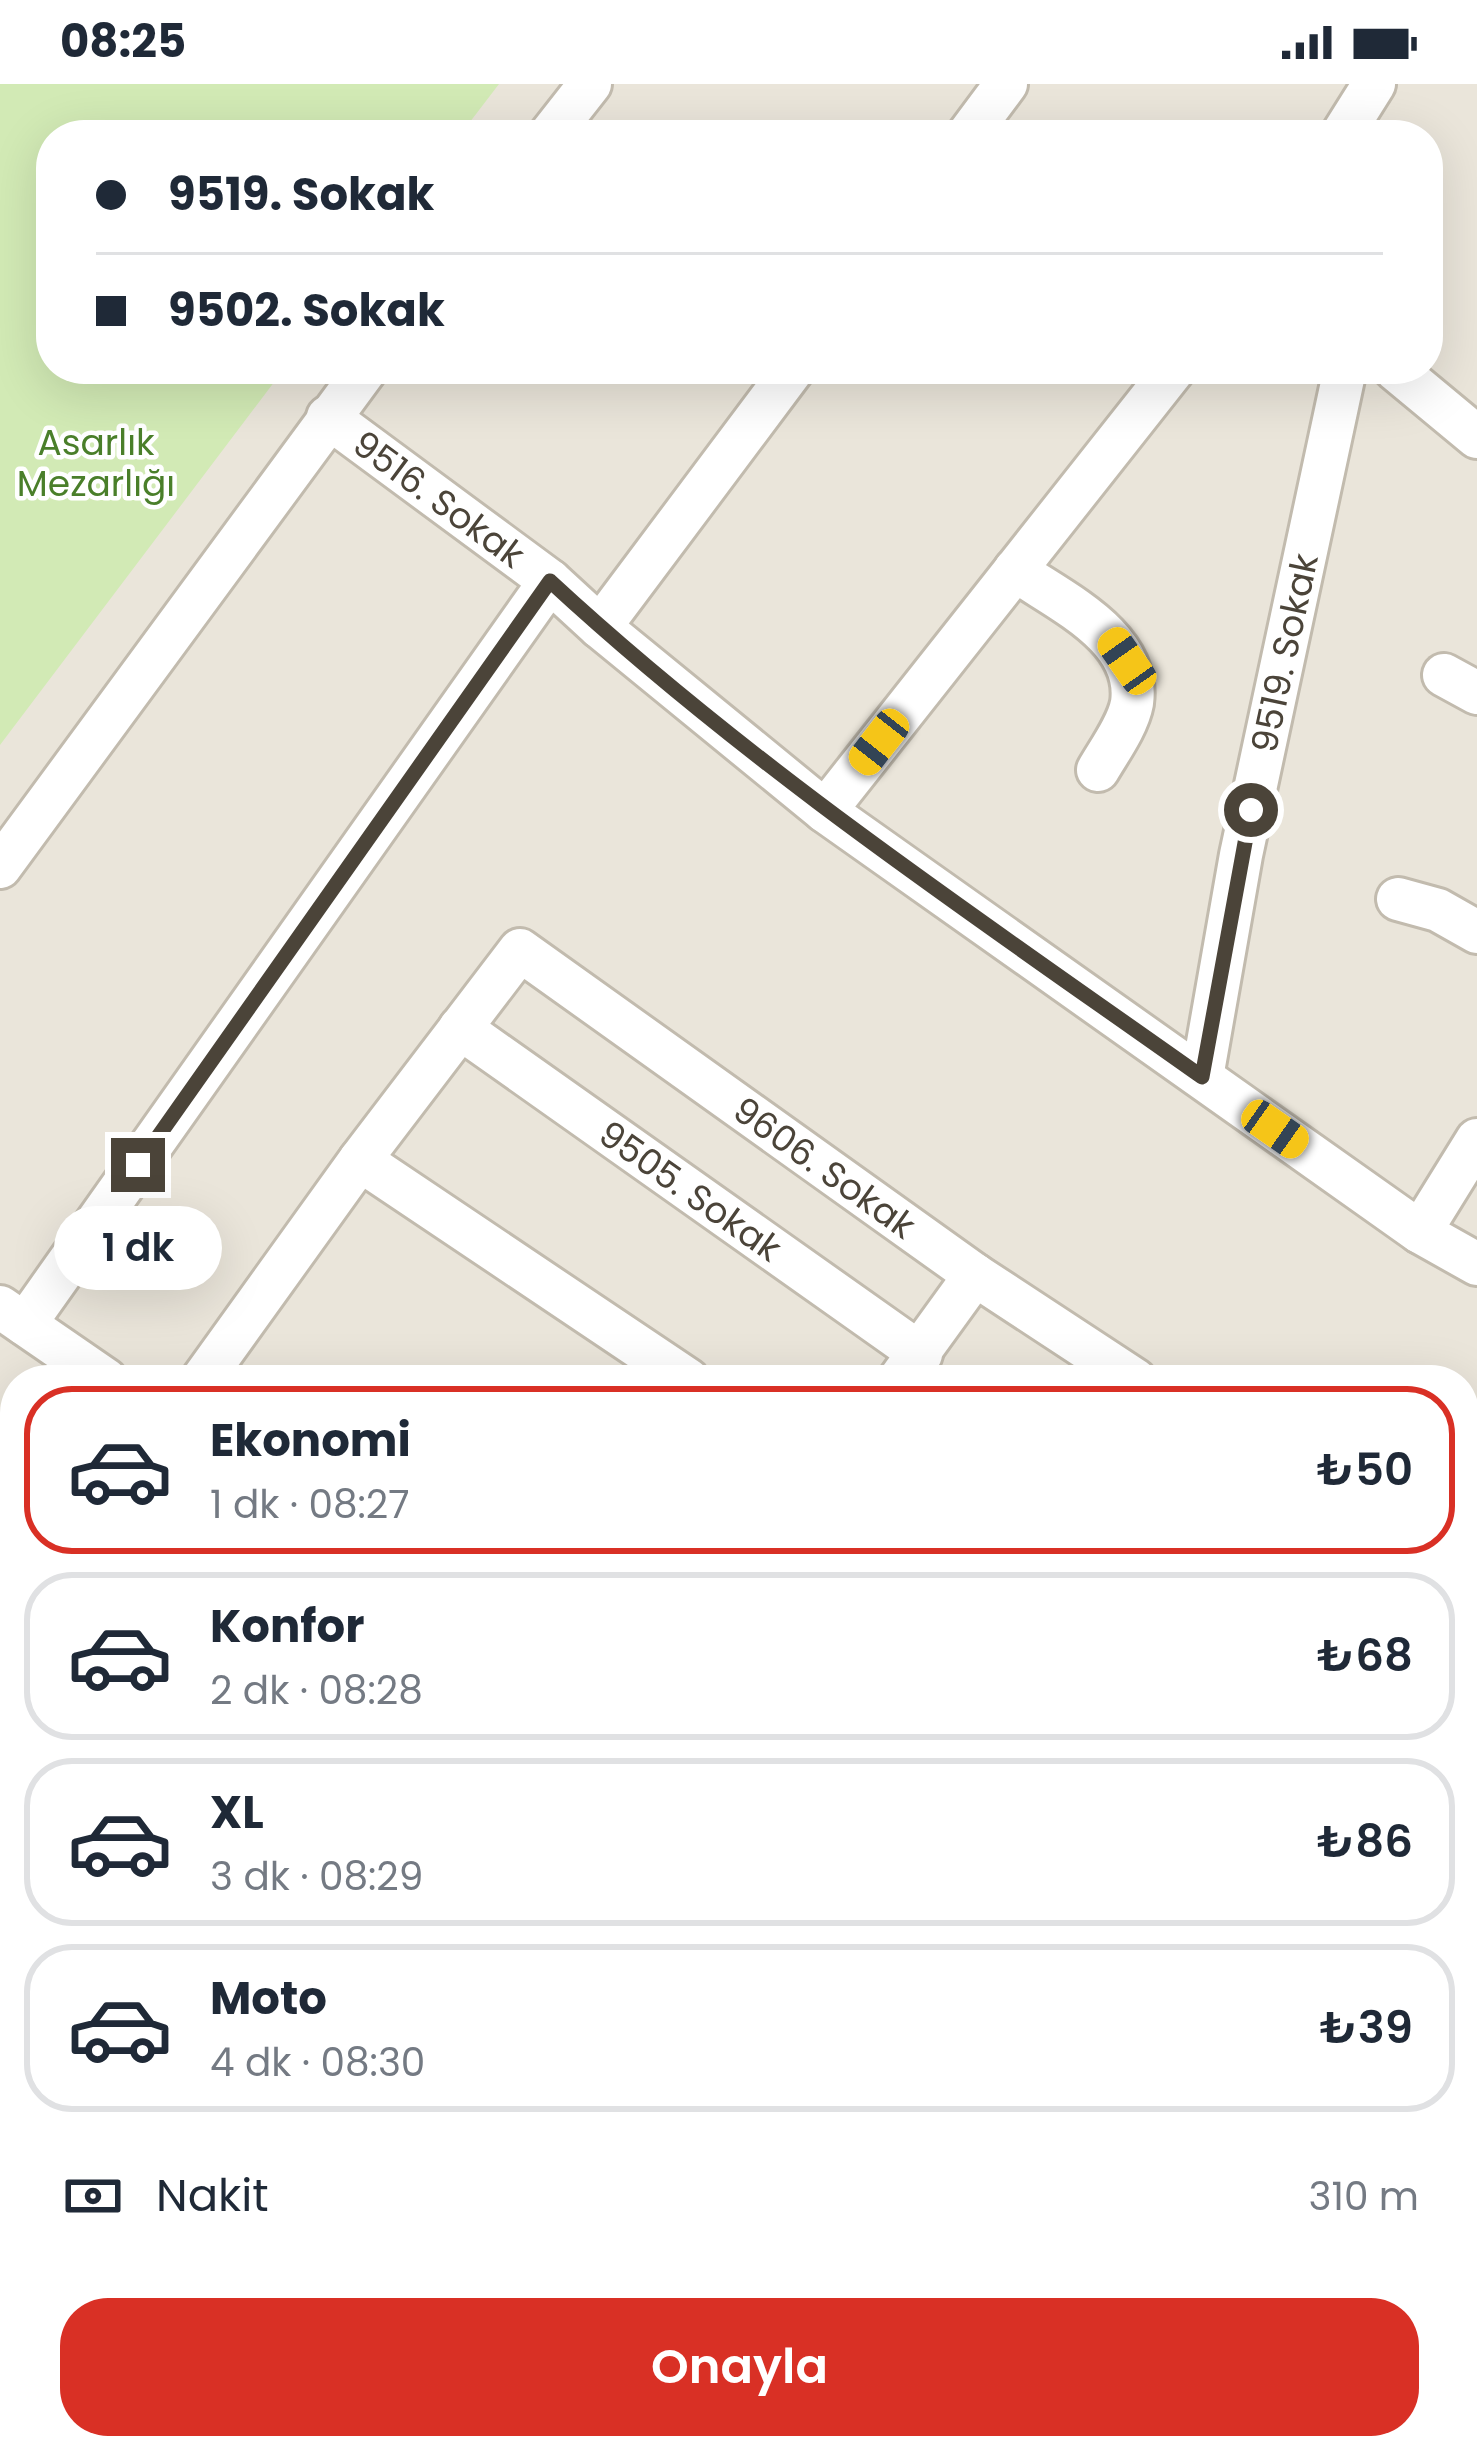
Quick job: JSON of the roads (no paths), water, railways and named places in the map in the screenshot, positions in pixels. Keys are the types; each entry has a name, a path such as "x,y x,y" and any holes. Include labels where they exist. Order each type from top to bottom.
{"street":[{"path":"562,120 590,84"},
{"path":"979,120 1006,84"},
{"path":"1351,120 1374,84"},
{"path":"0,867 354,384"},
{"path":"600,627 782,384"},
{"path":"825,812 1162,384"},
{"name":"9519. Sokak","path":"1202,1077 1241,854 1342,384"},
{"path":"1413,384 1477,437"},
{"name":"9516. Sokak","path":"328,418 550,581 825,812 1420,1232 1477,1264"},
{"path":"1015,570 1112,639 1127,661 1132,707 1098,770"},
{"path":"84,1365 13,1316 550,581"},
{"path":"1398,899 1438,910 1477,932"},
{"name":"9606. Sokak","path":"460,1028 520,950 975,1275 1112,1365"},
{"path":"213,1365 460,1028"},
{"name":"9505. Sokak","path":"460,1028 907,1365"},
{"path":"1420,1232 1477,1140"},
{"path":"360,1160 666,1365"},
{"path":"911,1365 975,1275"}],"park label":[{"name":"Asarlık Mezarlığı","path":"96,462"}]}
